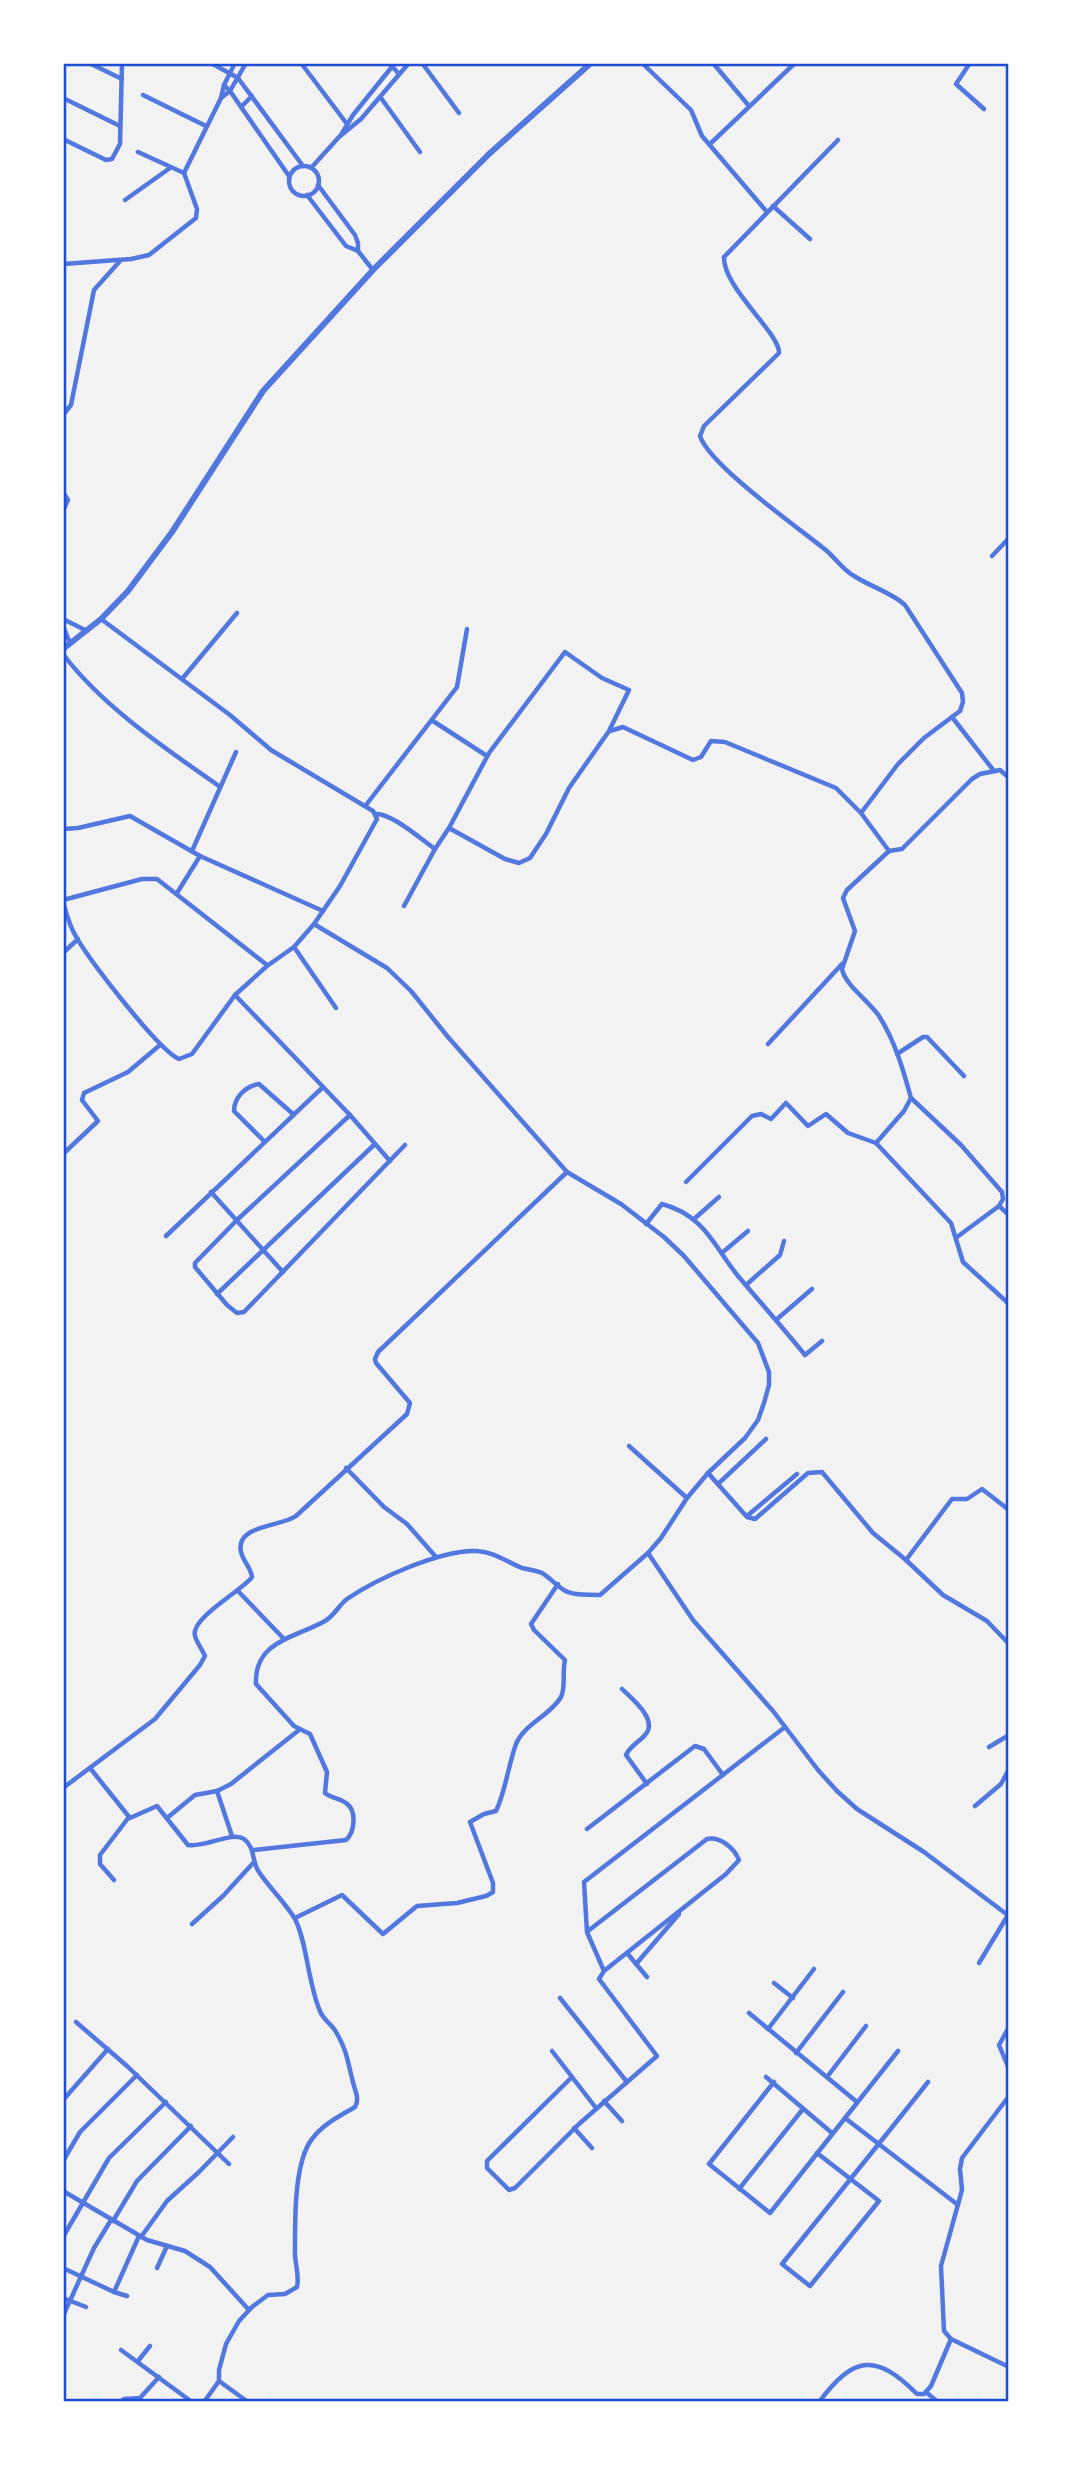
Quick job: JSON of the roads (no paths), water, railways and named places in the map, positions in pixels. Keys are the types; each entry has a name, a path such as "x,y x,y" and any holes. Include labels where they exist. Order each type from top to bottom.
{"street":[{"path":"89,63 122,79"},
{"path":"63,139 106,160 112,159 120,144 122,63"},
{"path":"211,63 238,78 303,166"},
{"path":"63,264 149,255 196,218 197,209 184,173 221,99 224,85 235,63"},
{"path":"221,99 230,91 246,63"},
{"path":"301,63 349,126"},
{"path":"349,126 381,98 409,63"},
{"path":"422,63 459,113"},
{"path":"63,649 101,619 128,591 173,532 263,391 373,270 489,154 591,63"},
{"path":"642,63 691,110 702,136 767,212"},
{"path":"713,63 749,106"},
{"path":"710,144 795,63"},
{"path":"311,168 349,126 392,64 399,74"},
{"path":"968,64 956,84 984,109"},
{"path":"224,85 289,176 293,191 307,195 346,246 358,251 373,270"},
{"path":"143,95 206,126"},
{"path":"241,107 252,96"},
{"path":"63,98 120,126"},
{"path":"381,98 420,152"},
{"path":"838,141 723,259 733,282 777,343 779,353 704,426 700,436 705,448 751,490 829,553 851,575 899,599 962,693 962,707 952,718 924,738 898,764 861,813"},
{"path":"138,152 170,169 184,173"},
{"path":"289,176 297,167 311,168 317,175 318,186 355,235 358,251"},
{"path":"125,200 170,169"},
{"path":"307,195 318,186"},
{"path":"773,206 810,239"},
{"path":"63,415 71,405 94,290 121,260"},
{"path":"63,443 63,450"},
{"path":"63,492 68,500 63,511"},
{"path":"992,556 1009,538"},
{"path":"182,679 237,613"},
{"path":"101,619 271,750 366,805 375,814 377,819 314,924 294,947 267,966 235,995 192,1054 182,1059 176,1059 160,1045 90,958 78,939 63,901 142,879 157,878 267,966"},
{"path":"63,620 87,631"},
{"path":"63,626 70,644"},
{"path":"366,805 457,687 467,629"},
{"path":"404,906 486,756 565,652 602,678 629,690 609,731 569,788 546,834 530,858 519,863 505,859 449,828"},
{"path":"63,654 87,682 161,745 219,786"},
{"path":"952,718 994,771"},
{"path":"433,721 486,756"},
{"path":"609,731 623,727 693,760 701,757 711,741 725,742 836,788 861,813 889,851"},
{"path":"192,852 236,752"},
{"path":"957,1237 999,1206 1003,1199 1002,1192 984,1170 911,1098 887,1030 871,1005 844,977 842,969 855,931 843,898 847,890 889,851 902,849 972,779 1000,770 1009,778"},
{"path":"375,814 381,813 390,817 435,849"},
{"path":"63,829 130,816 200,856 323,911"},
{"path":"177,893 200,856"},
{"path":"253,1850 346,1840 352,1834 351,1807 325,1794 327,1772 310,1734 299,1730 255,1683 260,1659 284,1639 327,1620 340,1604 352,1596 409,1566 436,1557 476,1551 502,1557 522,1568 540,1572 566,1592 600,1595 648,1553 708,1473 746,1438 758,1420 769,1385 769,1372 758,1343 684,1256 621,1205 567,1172 411,991 387,968 314,924"},
{"path":"63,953 78,939"},
{"path":"294,947 336,1008"},
{"path":"768,1044 845,961"},
{"path":"235,995 323,1086 390,1161"},
{"path":"897,1054 927,1037 964,1076"},
{"path":"63,1154 97,1121 82,1100 84,1093 128,1072 160,1045"},
{"path":"264,1141 234,1111 239,1097 252,1086 262,1085 293,1114"},
{"path":"166,1236 323,1086"},
{"path":"876,1143 905,1111 911,1098"},
{"path":"686,1182 752,1116 761,1114 771,1119 786,1103 808,1126 826,1114 848,1133 876,1143 951,1223 963,1262 1009,1304"},
{"path":"350,1115 195,1263 195,1267 217,1294 239,1314 405,1145"},
{"path":"217,1294 375,1144"},
{"path":"63,1788 155,1719 200,1665 205,1656 194,1635 196,1626 251,1580 253,1575 241,1552 240,1543 243,1537 252,1531 290,1520 409,1410 408,1400 378,1366 376,1355 567,1172"},
{"path":"211,1192 283,1272"},
{"path":"694,1219 719,1196"},
{"path":"646,1224 664,1203 694,1219 804,1355 822,1340"},
{"path":"999,1206 1009,1215"},
{"path":"723,1252 748,1231"},
{"path":"746,1285 780,1255 784,1241"},
{"path":"776,1320 813,1289"},
{"path":"718,1484 766,1439"},
{"path":"629,1446 687,1499"},
{"path":"346,1468 384,1507 407,1524 436,1557"},
{"path":"708,1473 747,1517 752,1519 758,1518 808,1473 822,1472 873,1533 943,1595 987,1620 1009,1644"},
{"path":"747,1517 797,1474"},
{"path":"906,1560 952,1499 967,1499 982,1489 1009,1510"},
{"path":"648,1553 693,1619 786,1727 818,1770 857,1809 924,1852 1009,1915 979,1963"},
{"path":"295,1918 342,1895 383,1934 416,1906 457,1903 494,1892 470,1822 496,1811 517,1744 533,1723 562,1695 565,1660 531,1624 558,1584"},
{"path":"238,1591 284,1639"},
{"path":"622,1689 642,1710 649,1724 647,1733 626,1755 648,1784"},
{"path":"604,1971 587,1932 584,1882 786,1727"},
{"path":"167,1818 192,1797 231,1784 299,1730"},
{"path":"989,1747 1009,1735"},
{"path":"587,1829 698,1745 723,1775"},
{"path":"90,1768 129,1817 133,1819 156,1806 188,1846 202,1846 232,1836 243,1839 253,1850 254,1862 295,1918 320,2012 335,2030 347,2052 359,2101 355,2107 330,2122 307,2145 301,2165 296,2209 294,2253 297,2287 285,2294 268,2295 239,2321 226,2344 219,2381 204,2402"},
{"path":"975,1806 1001,1784 1009,1769"},
{"path":"216,1791 232,1836"},
{"path":"114,1880 100,1864 99,1857 102,1849 129,1817"},
{"path":"572,2077 486,2161 487,2168 509,2190 513,2190 596,2108 656,2058 657,2054 601,1983 599,1976 726,1874 739,1860 734,1851 718,1839 707,1839 587,1932"},
{"path":"192,1924 223,1896 254,1862"},
{"path":"636,1964 686,1906"},
{"path":"627,1953 647,1976"},
{"path":"768,2029 814,1969"},
{"path":"774,1983 793,1998"},
{"path":"796,2053 843,1992"},
{"path":"560,1998 627,2082"},
{"path":"749,2013 857,2102"},
{"path":"76,2022 137,2075 229,2164"},
{"path":"827,2077 866,2026"},
{"path":"1009,2027 999,2045 1009,2069"},
{"path":"63,2100 108,2049"},
{"path":"552,2051 596,2108"},
{"path":"774,2082 709,2164 770,2213 898,2051"},
{"path":"63,2161 80,2132 137,2075"},
{"path":"766,2077 832,2133"},
{"path":"817,2153 850,2180 879,2201 810,2286 782,2264 850,2180 929,2082"},
{"path":"1009,2096 964,2154 960,2164 962,2190 941,2266 944,2331 951,2339 1009,2367"},
{"path":"604,2101 622,2122"},
{"path":"63,2237 108,2158 166,2102"},
{"path":"739,2189 803,2109"},
{"path":"845,2118 958,2205"},
{"path":"63,2316 94,2248 136,2181 191,2126"},
{"path":"574,2128 592,2148"},
{"path":"114,2292 140,2236 167,2202 233,2137"},
{"path":"63,2192 140,2236 185,2251 210,2267 248,2311"},
{"path":"157,2268 167,2246"},
{"path":"63,2268 114,2292 127,2295"},
{"path":"63,2298 86,2307"},
{"path":"927,2393 951,2339"},
{"path":"138,2361 150,2346"},
{"path":"121,2350 192,2402"},
{"path":"819,2402 847,2371 865,2365 886,2368 900,2376 918,2395 927,2393"},
{"path":"120,2402 124,2399 140,2398 159,2377"},
{"path":"219,2381 248,2402"},
{"path":"927,2393 938,2402"}]}
